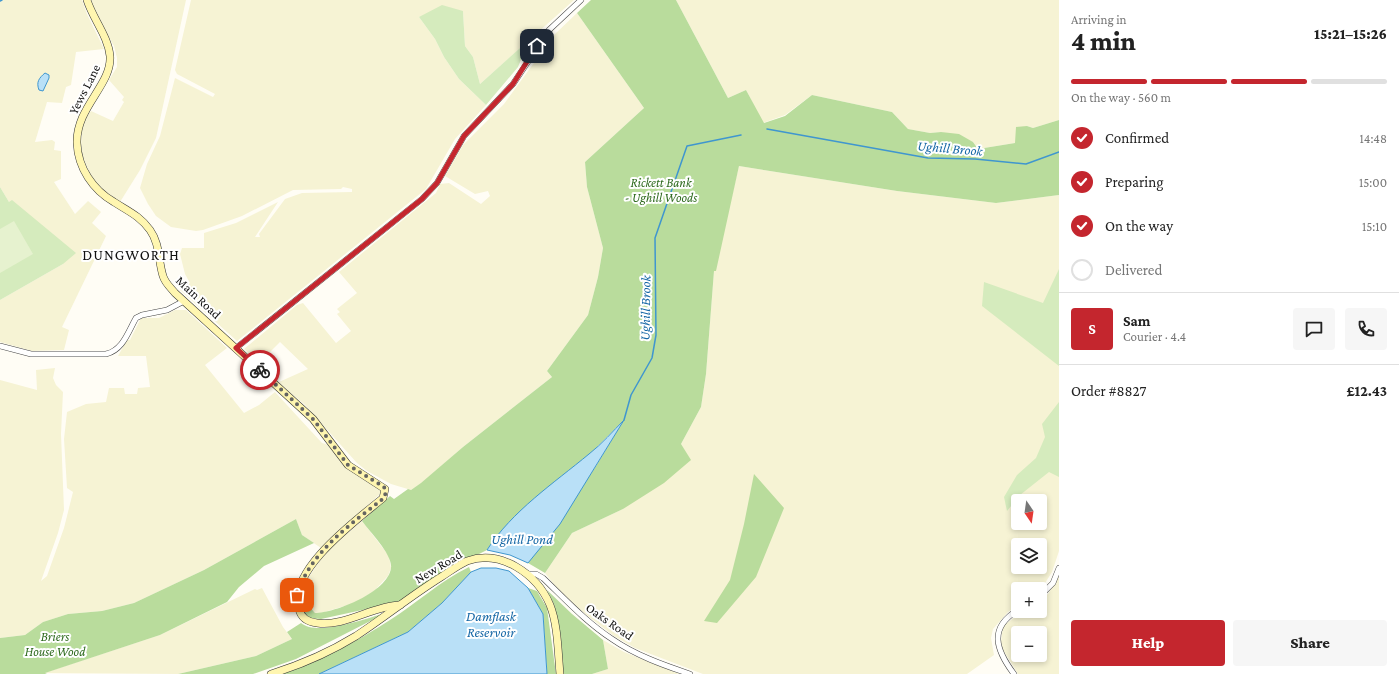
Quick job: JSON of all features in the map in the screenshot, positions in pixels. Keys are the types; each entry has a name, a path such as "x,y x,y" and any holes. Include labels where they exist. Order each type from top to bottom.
{"main road":[{"name":"Yews Lane","path":"87,0 107,43 110,57 108,71 82,118 77,137 79,158 82,167 96,188"},
{"name":"Main Road","path":"96,188 109,199 139,218 149,229 157,242 164,279 175,294 313,419 348,465 385,489 384,498 333,541 310,568 297,595 300,614 309,621 329,623 400,605"},
{"name":"New Road","path":"271,674 333,649 356,636 438,579 471,560 499,560 515,566 528,574 542,590 550,606 556,638 560,674"}],"street":[{"path":"236,348 422,199 437,183 464,136 513,84 549,30 581,0"},
{"path":"0,346 31,354 106,354 121,346 136,318 139,316 161,312 184,302"},
{"path":"1047,589 1053,583 1059,568"},
{"name":"Oaks Road","path":"528,574 532,573 543,578 582,616 612,640 656,662 690,674"},
{"path":"1011,616 1000,626 997,637 1001,654 1014,674"}],"shaded area":[{"path":"0,0 82,0 104,49 76,52 71,85 66,87 62,103 47,102 35,142 52,140 55,142 54,150 61,151 61,179 54,182 75,214 88,201 101,212 92,223 106,236 62,327 69,330 64,350 32,351 0,342 0,300 63,264 9,202 0,187"},
{"path":"91,0 186,0 156,138 140,170 120,202 104,192 94,181 83,158 81,146 84,120 91,111 113,121 124,102 122,100 124,97 109,80 117,67 117,58 114,46 95,14"},
{"path":"191,0 574,0 480,84 473,57 465,46 463,11 419,17 435,39 444,57 459,79 486,105 455,139 426,189 237,341 180,290 190,283 185,274 180,254 182,248 204,248 204,233 236,223 278,202 255,237 260,237 259,234 285,199 302,193 352,192 352,189 343,187 341,189 293,190 242,216 203,230 196,231 171,227 156,216 140,188 147,164 160,136 175,78 213,97 215,94 177,74 175,70"},
{"path":"676,0 1059,0 1059,120 1033,128 1027,126 1015,143 978,149 973,142 941,132 930,133 908,129 892,112 812,95 785,115 763,123 746,90 728,98"},
{"path":"577,13 644,108 585,162 587,187 603,248 598,277 588,315 547,371 552,377 463,447 422,483 411,490 391,484 367,471 357,463 304,404 282,386 279,382 308,369 280,342 259,363 244,349 297,305 303,303 336,343 351,331 337,314 340,312 337,309 357,293 339,272 436,193 440,184 449,183 481,204 490,196 488,191 475,194 445,176 463,145 504,104 555,34"},
{"path":"739,166 897,191 996,203 1059,195 1059,551 1052,572 1046,582 1011,582 1011,610 993,629 991,638 994,655 967,674 703,674 635,648 614,636 560,592 545,573 572,533 623,509 681,444 701,407 706,374 714,271"},
{"path":"175,310 186,310 227,348 205,365 244,413 259,405 275,392 322,443 329,445 343,463 355,474 381,491 380,494 321,548 302,535 296,519 204,570 134,603 102,611 68,614 43,622 25,635 0,638 0,380 37,390 36,370 55,368 53,378 56,385 63,392 61,434 64,510 58,533 41,581 47,576 64,528 73,492 67,488 64,439 67,412 86,404 106,402 109,388 124,388 125,394 137,394 138,388 150,387 146,356 118,356 127,340 130,340 141,318 159,318"},
{"path":"362,521 389,556 391,568 388,576 374,591 355,603 321,613 315,613 308,605 304,585 331,547"},
{"path":"1059,576 1059,674 1018,674 1003,650 1001,642 1003,626 1014,618 1047,618 1047,595"},
{"path":"262,588 283,627 292,639 256,656 178,674 44,673 160,635 255,589 257,590"},
{"path":"603,640 624,652 680,674 592,674 608,669"}],"green space":[{"name":"Rickett Bank - Ughill Woods","path":"591,0 676,0 728,98 746,90 764,123 785,116 812,95 892,112 908,129 930,133 941,132 959,134 973,142 978,149 1015,143 1016,127 1027,126 1033,128 1059,120 1059,195 996,203 897,191 739,166 716,271 714,271 706,374 701,407 681,444 691,460 664,483 623,509 572,533 545,573 528,563 596,466 623,421 591,453 528,505 495,538 487,550 456,563 399,602 321,619 310,618 304,611 301,603 304,585 308,605 315,613 335,609 359,600 381,585 388,577 391,563 385,550 362,521 390,496 394,499 408,489 411,490 421,483 463,447 552,377 547,371 588,315 598,277 603,248 587,187 585,162 644,108 577,13"},
{"path":"442,5 463,11 465,46 473,57 480,84 529,40 518,67 486,105 459,79 444,57 435,39 419,17"},
{"path":"0,187 9,202 12,200 76,253 63,264 0,300"},
{"path":"14,221 33,254 0,273 0,229"},
{"path":"1059,269 1059,366 982,306 984,282 1043,303"},
{"path":"1059,402 1059,477 1049,472 1021,494 1011,494 1011,506 1007,511 1004,497 1017,475 1036,458 1045,437 1042,424"},
{"path":"754,474 784,508 756,577 717,623 704,621 730,580 744,524"},
{"name":"Briers House Wood","path":"296,519 302,535 314,543 264,566 239,587 227,602 160,635 45,673 47,674 0,674 0,638 25,635 43,622 68,614 102,611 134,603 204,570"},
{"path":"469,567 471,572 442,603 408,632 319,674 281,674 310,663 350,644 400,613 448,579"},
{"path":"528,588 537,591 547,608 556,674 547,674 543,614"},
{"path":"547,590 572,614 603,640 608,669 592,674 563,674 554,604"},
{"path":"386,613 296,659 253,674 178,674 256,656 292,639 287,632 301,623 309,627 330,627 355,622"}],"water":[{"path":"45,73 49,75 49,78 43,91 39,90 38,82"},
{"name":"Ughill Pond","path":"624,420 560,524 528,563 510,555 487,550 497,536 521,510 594,450"},
{"name":"Damflask Reservoir","path":"481,568 496,568 509,571 528,588 543,614 547,674 319,674 408,632 442,603 471,572"}],"waterway":[{"name":"Ughill Brook","path":"767,129 928,158 975,159 1026,164 1059,152"},
{"name":"Ughill Brook","path":"624,420 631,395 652,358 656,335 655,238 687,146 741,135"}],"way so far":[{"path":"260,370 313,419 348,465 368,479 384,487 386,492 384,498 333,541 318,558 304,578 297,595"}],"district":[{"name":"DUNGWORTH","path":"131,255"}],"route":[{"path":"260,370 236,348 422,199 437,183 464,136 505,94 537,46"}]}
